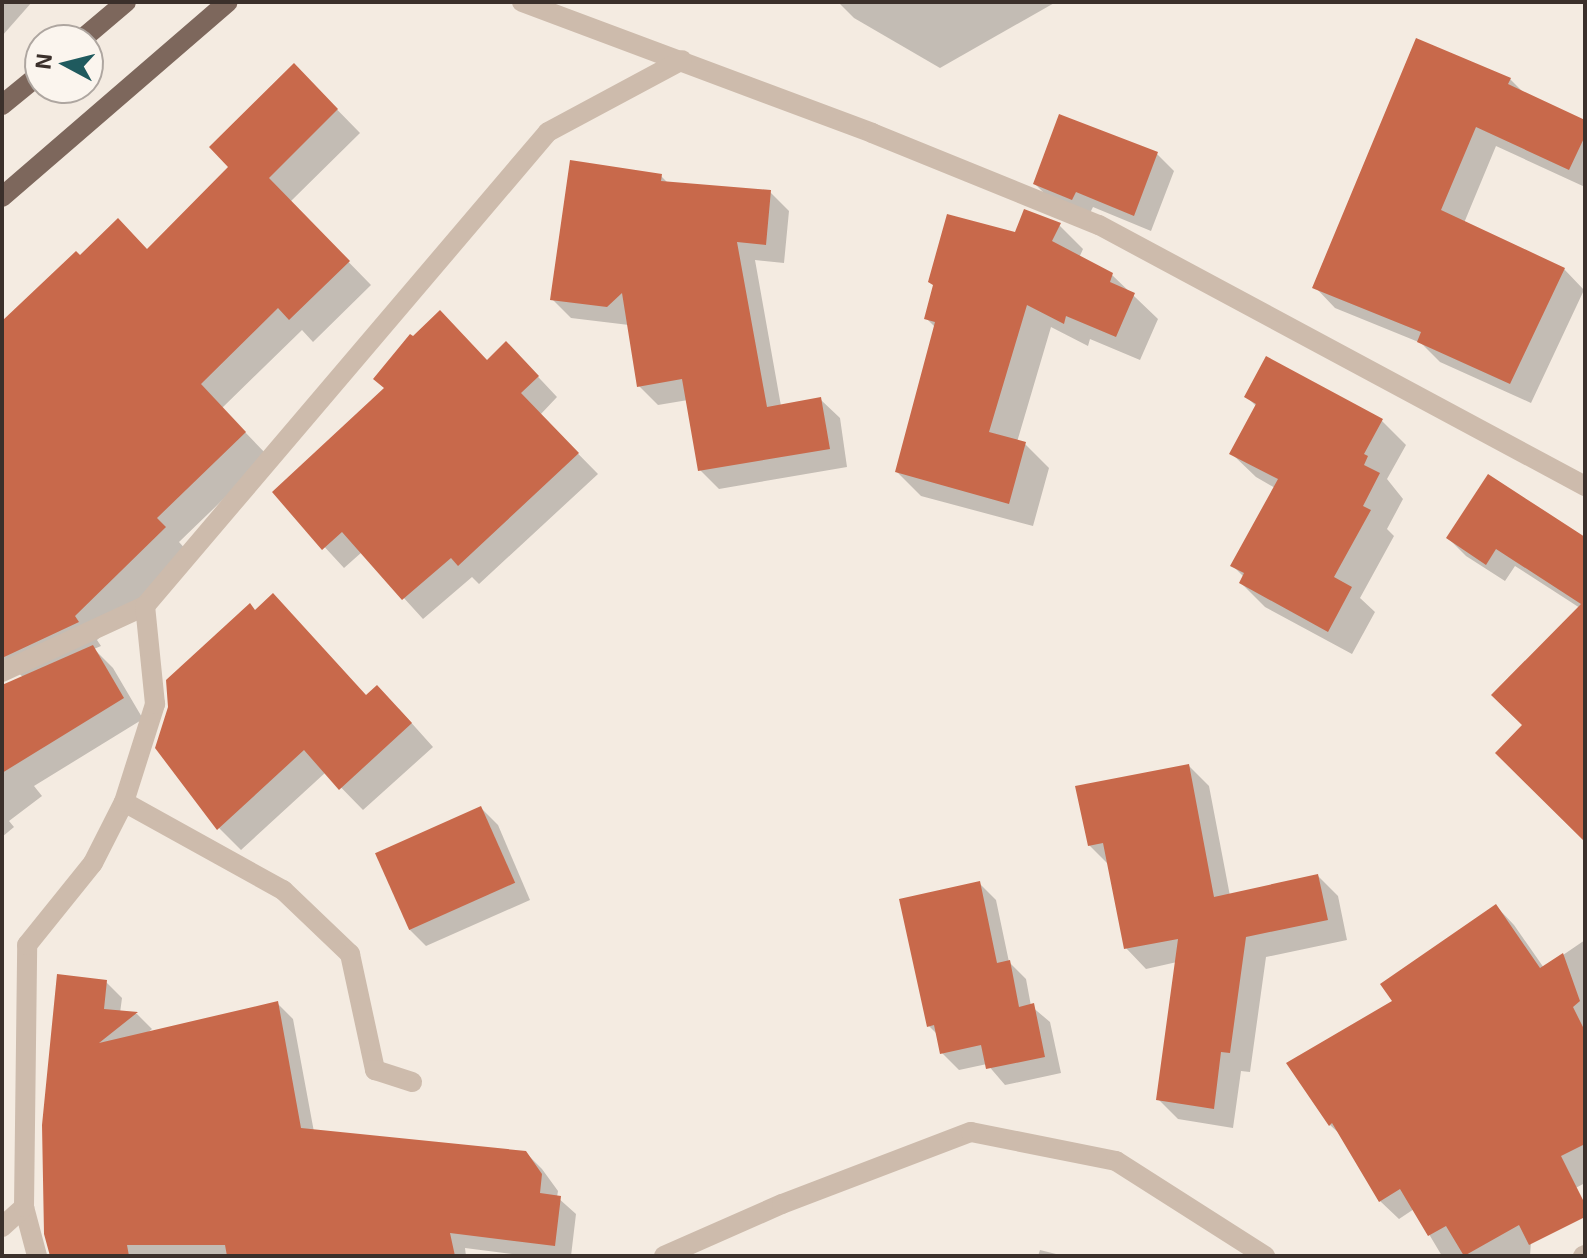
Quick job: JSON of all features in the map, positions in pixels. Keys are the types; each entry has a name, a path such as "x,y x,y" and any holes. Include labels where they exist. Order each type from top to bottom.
{"main road":[{"path":"100,24 126,2"},
{"path":"2,197 228,2"},
{"path":"2,105 24,87"}],"street":[{"path":"522,2 682,60 1099,225 1585,486"},
{"path":"2,672 145,606 548,132 682,60"},
{"path":"37,1256 24,1207 27,945 93,863 124,802 155,704 145,606"},
{"path":"124,802 283,890 350,954 375,1070 412,1082"},
{"path":"664,1256 796,1198 971,1132 1116,1161 1265,1256"},
{"path":"2,1227 24,1207"}],"building":[{"path":"1416,38 1511,78 1508,84 1585,120 1585,136 1569,170 1476,127 1441,210 1565,268 1510,384 1417,342 1421,332 1312,288"},
{"path":"294,63 338,109 269,178 350,261 289,320 278,308 201,384 246,432 157,518 166,527 75,616 79,622 2,658 2,321 76,251 80,255 118,218 147,249 228,167 209,147"},
{"path":"1059,114 1158,152 1134,216 1076,192 1072,200 1033,184"},
{"path":"570,160 662,174 661,181 771,190 766,245 737,242 767,407 821,397 830,449 698,471 682,379 637,387 622,293 607,307 550,300"},
{"path":"1024,209 1061,223 1052,241 1113,273 1110,282 1135,293 1116,337 1066,316 1064,324 1027,305 989,432 1026,442 1009,504 895,472 935,322 924,319 933,285 928,282 947,214 1015,232"},
{"path":"440,310 487,360 506,341 539,376 521,393 579,453 458,566 451,558 402,600 342,532 322,550 272,492 384,388 373,379 410,334 413,336"},
{"path":"1266,356 1383,419 1364,454 1368,456 1364,465 1380,473 1363,506 1371,510 1334,577 1352,587 1328,632 1239,583 1244,573 1230,566 1278,479 1229,454 1256,404 1244,397"},
{"path":"1488,474 1585,537 1585,842 1495,753 1522,725 1491,695 1581,604 1496,549 1486,565 1446,538"},
{"path":"273,593 366,695 377,685 412,723 339,790 304,750 217,830 155,748 168,707 166,680 250,603 255,610"},
{"path":"93,645 124,698 2,773 2,685"},
{"path":"1189,764 1214,897 1318,874 1328,920 1246,937 1230,1053 1221,1052 1214,1109 1156,1100 1178,939 1124,949 1103,843 1088,846 1075,786"},
{"path":"481,806 515,883 409,930 375,853"},
{"path":"980,881 997,963 1010,960 1019,1007 1034,1003 1045,1057 986,1069 981,1045 940,1054 934,1025 927,1027 899,899"},
{"path":"1496,904 1540,968 1563,953 1580,1001 1573,1007 1585,1031 1585,1144 1561,1156 1585,1204 1585,1217 1529,1245 1519,1225 1464,1256 1446,1226 1428,1236 1400,1189 1379,1202 1332,1123 1329,1126 1286,1063 1392,1001 1380,984"},
{"path":"57,974 107,980 104,1009 138,1012 99,1043 278,1001 301,1128 526,1151 542,1174 540,1193 561,1196 555,1246 450,1233 455,1256 227,1256 225,1245 127,1245 129,1256 50,1256 44,1234 42,1125"}]}
